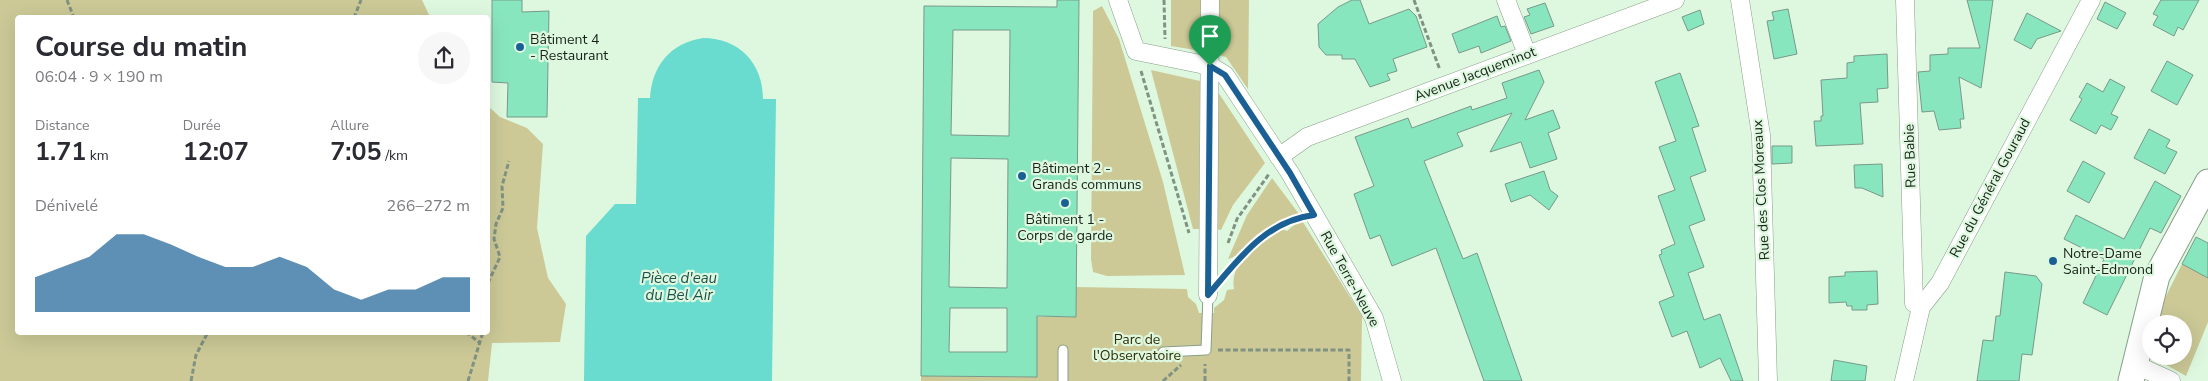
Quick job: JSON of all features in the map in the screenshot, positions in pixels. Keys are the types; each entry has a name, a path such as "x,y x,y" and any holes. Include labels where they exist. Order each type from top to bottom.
{"main road":[{"path":"2132,373 2157,276 2208,182"}],"street":[{"path":"1118,0 1136,51 1210,66"},
{"path":"1208,295 1210,0"},
{"path":"1506,0 1527,54"},
{"name":"Avenue Jacqueminot","path":"1280,157 1307,137 1675,0"},
{"name":"Rue des Clos Moreaux","path":"1740,0 1761,135 1768,381"},
{"name":"Rue Babie","path":"1905,0 1914,303 1921,307"},
{"name":"Rue du Général Gouraud","path":"1904,381 1921,307 1940,283 2091,0"},
{"name":"Rue Terre-Neuve","path":"1210,66 1225,75 1280,157 1374,318 1392,381"},
{"path":"2132,373 2171,381"}],"lane":[{"path":"1163,352 1206,350 1208,295"},
{"path":"1063,381 1064,350"}],"path":[{"path":"67,0 73,15"},
{"path":"355,15 361,0"},
{"path":"1164,0 1165,58"},
{"path":"1414,0 1445,85"},
{"path":"1136,51 1191,239"},
{"path":"1228,244 1237,219 1280,157"},
{"path":"490,279 500,257 494,239 496,224 503,208 502,186 509,161"},
{"path":"1208,295 1254,242 1270,231 1300,217 1314,215"},
{"path":"191,381 196,355 206,335"},
{"path":"470,335 480,343"},
{"path":"468,381 482,335"},
{"path":"1206,350 1350,350 1350,381"}],"green space":[{"path":"0,0 422,0 429,15 15,15 15,335 490,335 490,108 500,117 527,128 543,144 537,228 548,278 566,304 560,342 492,343 488,381 0,381"},
{"path":"1171,0 1202,0 1201,51 1171,46"},
{"path":"1219,0 1249,0 1248,89 1226,57 1219,55"},
{"path":"1102,6 1119,39 1163,182 1185,275 1107,276 1093,272 1091,259 1093,11"},
{"path":"1151,70 1200,81 1199,229 1193,229"},
{"path":"1218,92 1265,163 1233,205 1221,230 1216,229"},
{"path":"1272,178 1299,214 1273,225 1244,250 1228,259 1247,215"},
{"name":"Parc de l'Observatoire","path":"1301,219 1362,316 1361,381 921,381 921,376 1036,377 1037,317 1076,317 1076,287 1187,289 1188,297 1196,304 1199,313 1214,313 1214,308 1224,300 1227,290 1234,289 1236,270 1254,244 1280,228 1287,231"},
{"path":"2182,264 2208,278 2208,322 2192,361 2192,315 2159,315 2165,298"},
{"path":"2166,365 2190,365 2186,376"}],"water":[{"name":"Pièce d'eau du Bel Air","path":"703,38 728,42 738,48 754,64 759,74 763,99 776,99 772,381 584,381 586,236 615,204 636,204 638,98 650,98 654,76 659,66 672,51 681,45"}],"building":[{"name":"Bâtiment 4 - Restaurant","path":"492,0 522,0 522,12 549,11 547,117 507,117 508,83 492,82"},
{"name":"Bâtiment 2 - Grands communs","path":"1057,0 1079,0 1076,317 1037,316 1037,377 921,376 924,6 1057,7","holes":["953,30 1010,30 1009,136 951,135","951,158 1008,159 1007,288 949,287","950,308 1007,308 1007,352 949,352"]},
{"path":"1352,0 1360,0 1369,24 1409,9 1416,16 1427,47 1393,59 1397,71 1387,74 1390,80 1370,87 1355,59 1342,59 1342,55 1326,55 1319,47 1318,24 1338,7"},
{"path":"1967,0 1993,0 1981,88 1959,77 1964,119 1960,119 1961,128 1939,130 1934,111 1922,112 1918,72 1930,71 1930,55 1948,54 1948,48 1980,48"},
{"path":"2161,0 2199,0 2183,30 2178,27 2174,36 2153,25 2158,16 2153,14"},
{"path":"2105,2 2126,13 2117,29 2097,19"},
{"path":"1545,3 1554,26 1531,34 1524,17 1530,15 1527,9"},
{"path":"1788,9 1797,54 1774,59 1767,21 1774,20 1772,12"},
{"path":"1700,10 1704,24 1688,31 1682,17"},
{"path":"2027,13 2061,31 2037,39 2031,49 2014,40"},
{"path":"1497,16 1501,27 1505,26 1511,41 1481,53 1479,46 1459,53 1452,34"},
{"path":"1887,54 1888,88 1877,89 1878,102 1860,103 1863,144 1816,146 1814,121 1821,121 1821,116 1823,116 1821,80 1847,78 1847,63 1854,62 1854,56"},
{"path":"2167,61 2193,75 2177,105 2151,91"},
{"path":"1539,70 1544,82 1525,120 1553,110 1560,128 1548,133 1557,159 1530,168 1521,142 1490,152 1512,113 1457,133 1463,146 1424,161 1463,259 1477,253 1522,381 1484,381 1436,248 1392,266 1380,235 1370,239 1354,194 1374,186 1355,137 1408,118 1412,128 1471,106 1472,110 1507,98 1502,83"},
{"path":"1680,73 1699,126 1692,128 1706,171 1690,177 1705,220 1689,226 1704,267 1688,273 1704,320 1720,314 1743,381 1731,381 1720,358 1700,368 1687,331 1672,337 1659,302 1674,296 1659,255 1662,254 1661,250 1675,244 1658,196 1675,190 1659,147 1676,141 1655,82"},
{"path":"2110,79 2125,87 2111,114 2118,117 2111,130 2101,125 2096,134 2070,120 2082,99 2079,97 2087,83 2103,92"},
{"path":"2149,129 2170,140 2166,147 2177,152 2165,174 2134,158"},
{"path":"1772,146 1792,146 1792,163 1772,164"},
{"path":"2083,161 2105,173 2089,203 2067,191"},
{"path":"1882,164 1883,197 1862,188 1855,188 1854,165"},
{"path":"1544,171 1550,190 1558,196 1549,210 1530,195 1511,202 1505,184"},
{"path":"2155,181 2181,196 2161,233 2150,228 2107,315 2083,303 2104,259 2064,239 2076,215 2124,239"},
{"path":"2196,237 2208,243 2208,278 2182,264"},
{"path":"1877,271 1878,304 1867,305 1867,310 1852,310 1852,306 1847,306 1846,302 1829,303 1829,277 1845,276 1845,272"},
{"path":"2005,272 2036,276 2042,284 2032,355 2022,354 2019,381 1977,381 1983,340 1993,341 1996,316 2000,316"},
{"path":"1834,360 1867,366 1865,381 1831,381"}],"place":[{"name":"Bâtiment 4 - Restaurant","path":"520,47"},
{"name":"Bâtiment 2 - Grands communs","path":"1022,176"},
{"name":"Bâtiment 1 - Corps de garde","path":"1065,203"},
{"name":"Notre-Dame Saint-Edmond","path":"2053,261"}],"route":[{"path":"1210,66 1225,75 1257,126 1280,157 1314,215 1300,217 1270,231 1254,242 1208,295 1210,96 1210,66"}]}
